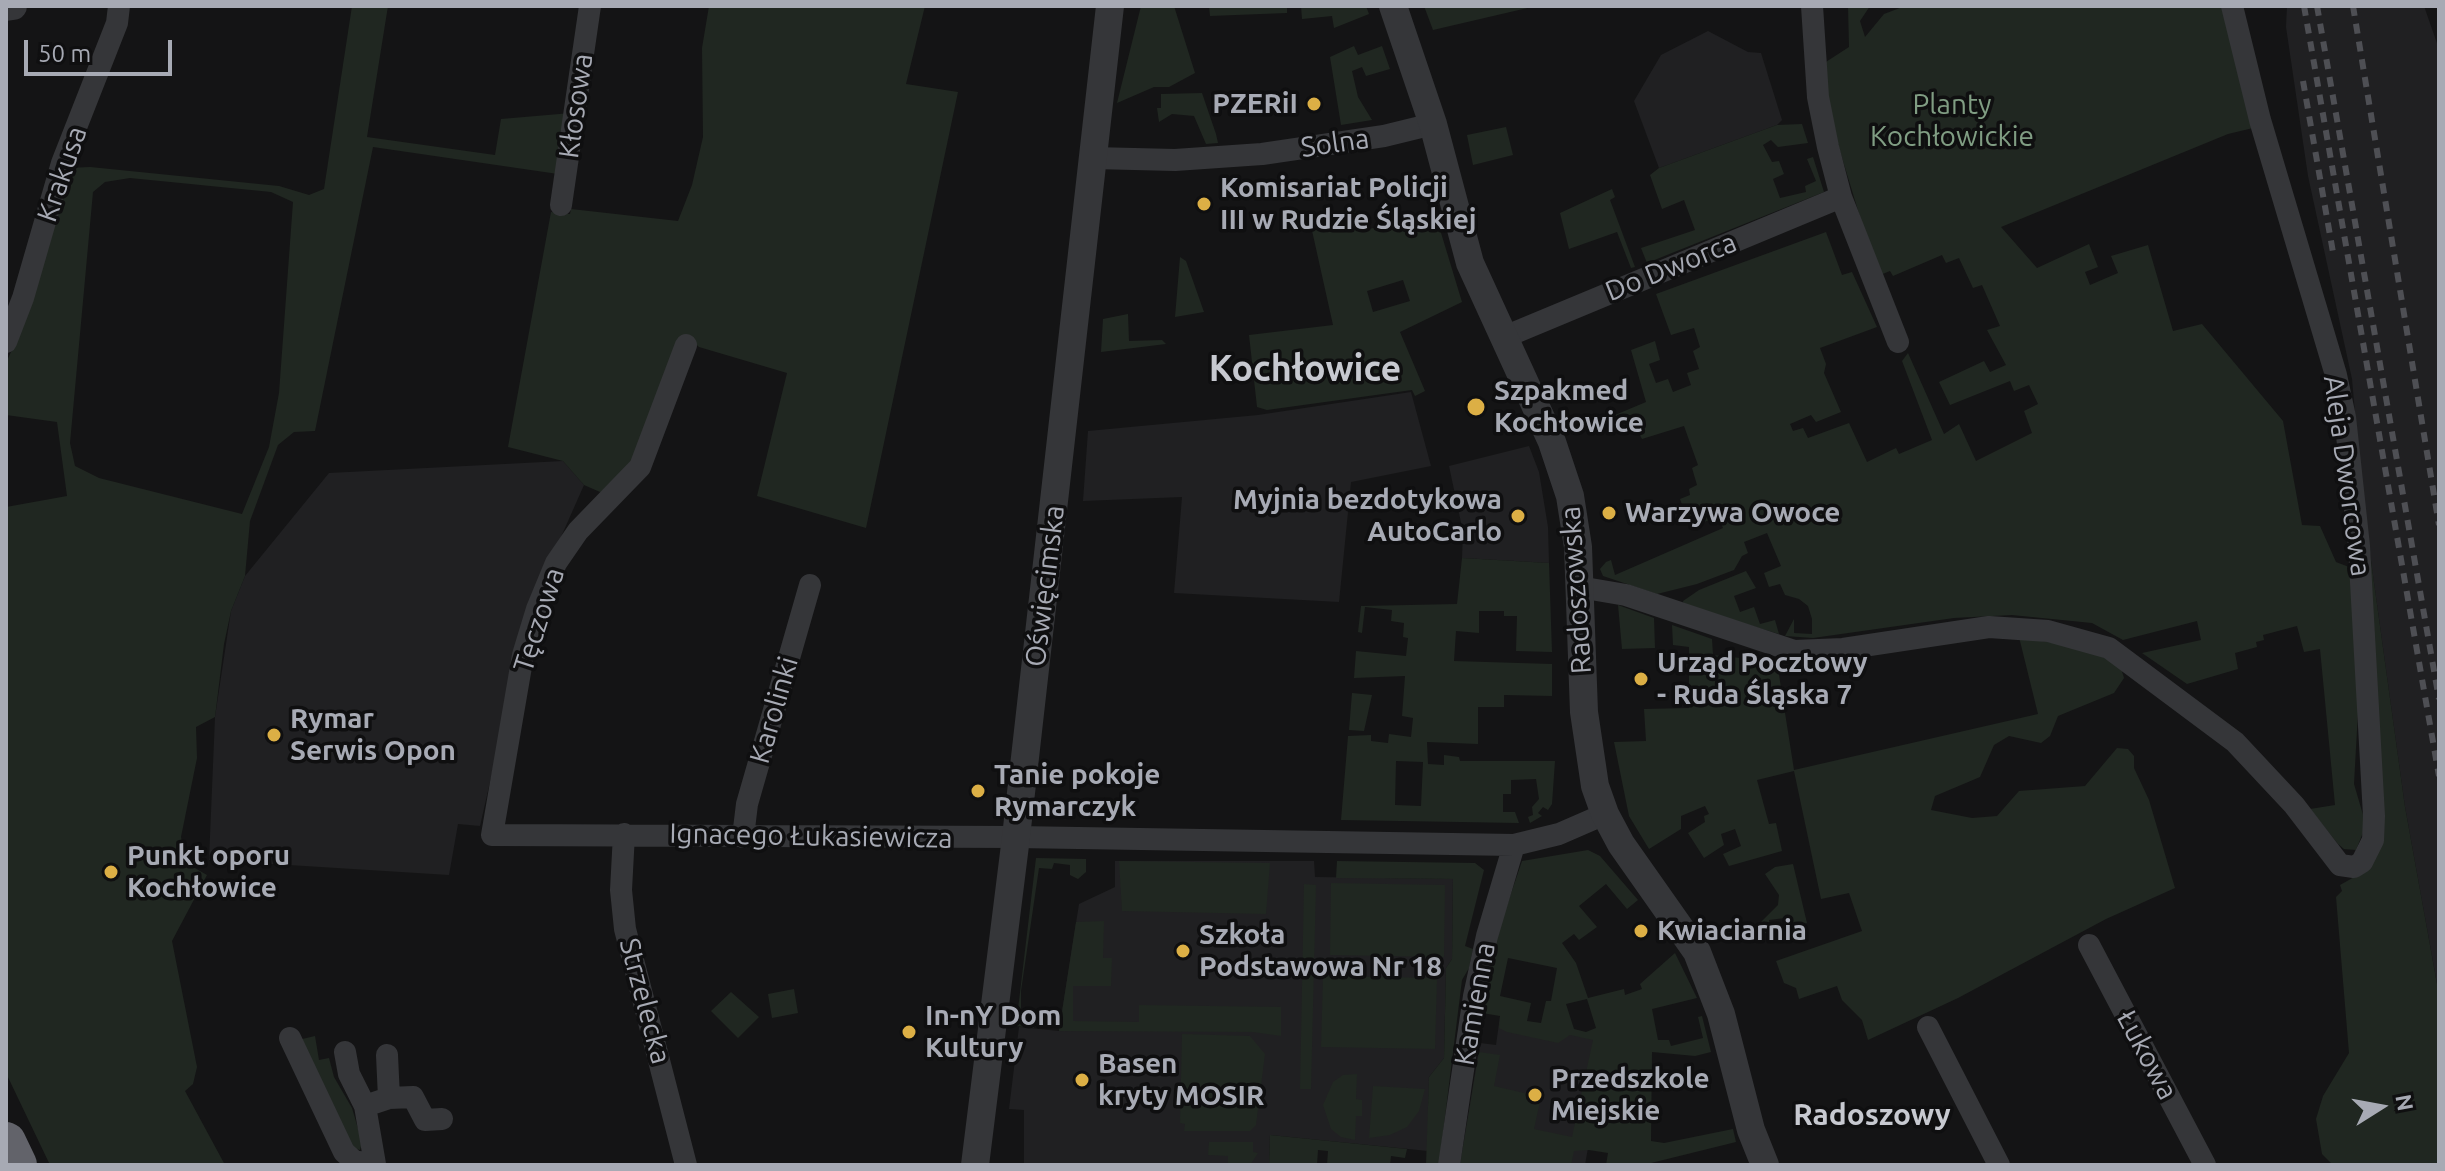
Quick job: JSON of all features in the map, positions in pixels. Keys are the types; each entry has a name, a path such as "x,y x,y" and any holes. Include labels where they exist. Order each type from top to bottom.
{"highway":[{"path":"6,1142 17,1165"}],"street":[{"path":"6,7 13,6"},
{"name":"Krakusa","path":"6,342 23,298 62,163 117,23 119,6"},
{"name":"Kłosowa","path":"561,205 590,6"},
{"name":"Oświęcimska","path":"975,1165 1016,837 1110,6"},
{"name":"Radoszowska","path":"1393,6 1433,124 1470,263 1562,469 1574,521 1587,741 1605,814 1636,868 1697,952 1721,1014 1751,1130 1765,1165"},
{"path":"1812,6 1819,105 1841,197 1898,342"},
{"name":"Aleja Dworcowa","path":"1579,587 1626,595 1794,651 1843,649 1989,627 2048,631 2109,648 2235,742 2294,805 2340,865 2354,867 2362,862 2373,840 2374,816 2359,546 2345,417 2336,375 2260,120 2232,6"},
{"name":"Solna","path":"1093,158 1175,160 1262,154 1384,136 1433,124"},
{"name":"Do Dworca","path":"1502,338 1841,197"},
{"name":"Tęczowa","path":"492,835 523,655 546,586 556,563 578,531 640,467 686,345"},
{"name":"Karolinki","path":"743,837 747,804 810,585"},
{"name":"Ignacego Łukasiewicza","path":"492,835 1016,837 1514,845 1559,834 1605,814"},
{"name":"Strzelecka","path":"624,834 621,890 625,929 686,1165"},
{"name":"Kamienna","path":"1449,1165 1474,996 1487,936 1514,845"},
{"name":"Łukowa","path":"2089,945 2205,1165"},
{"path":"1928,1027 1999,1165"},
{"path":"290,1038 344,1152 354,1161 375,1164 365,1106 355,1091 345,1052"},
{"path":"387,1055 389,1098"},
{"path":"365,1106 389,1098 413,1097 425,1120 442,1119"}],"shaded area":[{"path":"2287,6 2424,6 2439,49 2439,995 2405,807 2363,503 2352,379 2308,176 2286,27"},
{"path":"1708,31 1748,52 1761,53 1782,120 1777,125 1659,168 1634,101 1661,55"},
{"path":"1411,392 1431,466 1351,482 1339,602 1174,593 1182,497 1083,501 1088,431 1258,415"},
{"path":"1529,446 1539,472 1548,527 1549,563 1462,558 1463,532 1449,466"},
{"path":"563,461 584,485 553,555 505,716 480,826 458,824 449,875 209,860 215,717 231,611 245,576 329,473"},
{"path":"1115,861 1314,861 1315,877 1453,879 1452,959 1446,968 1444,1058 1429,1077 1428,1151 1270,1135 1269,1165 1024,1165 1024,1110 1009,1109 1019,1027 1059,1031 1079,904 1115,887"},
{"name":"Przedszkole Miejskie","path":"1500,1016 1607,1039 1585,1165 1460,1165 1480,1043 1496,1045"}],"green space":[{"path":"352,6 388,6 367,137 495,155 501,119 571,113 558,174 373,147 315,431 294,432 278,445 250,521 245,576 231,611 215,717 196,727 197,758 181,837 186,863 207,875 172,941 197,1067 193,1084 185,1091 225,1165 50,1165 6,1073 6,507 67,496 57,422 6,415 6,363 15,343 68,168 90,167 279,186 309,195 324,189","holes":["130,178 271,192 293,202 279,393 269,447 242,514 99,478 75,466 70,443 93,192 105,182"]},
{"path":"709,6 925,6 906,84 958,92 866,528 757,496 787,373 699,347 692,341 644,447 607,495 584,485 563,461 508,447 551,212 570,214 571,209 678,221 692,185 703,137 702,48"},
{"path":"1141,6 1174,6 1195,73 1169,87 1154,87 1117,103"},
{"path":"1209,6 1287,6 1287,13 1210,16"},
{"path":"1301,6 1366,6 1369,14 1334,28 1332,16 1302,19"},
{"path":"1424,6 1536,6 1433,30"},
{"name":"Planty Kochłowickie","path":"1848,6 1870,6 1860,21 1865,37 1884,14 1905,6 2235,6 2253,128 2228,134 2001,227 2037,268 2089,244 2098,267 2085,272 2090,285 2118,273 2111,256 2148,245 2173,331 2202,324 2283,421 2302,525 2320,526 2336,562 2349,567 2353,574 2359,694 2354,784 2366,825 2356,850 2344,849 2338,844 2310,809 2335,805 2320,649 2304,652 2297,626 2263,635 2264,640 2256,642 2257,647 2235,653 2238,669 2187,684 2142,653 2201,640 2197,621 2123,640 2092,623 2012,615 1954,618 1813,638 1785,636 1794,619 1794,633 1812,634 1812,619 1808,606 1799,599 1785,595 1780,584 1769,587 1764,573 1781,566 1767,533 1744,542 1748,553 1742,556 1734,570 1697,584 1657,594 1603,576 1600,569 1611,560 1615,575 1723,528 1718,517 1690,527 1680,499 1690,495 1689,489 1697,485 1692,468 1698,465 1684,426 1642,439 1636,428 1617,420 1615,415 1646,402 1631,350 1655,341 1660,360 1649,364 1656,383 1668,379 1673,392 1691,385 1687,373 1699,369 1693,351 1700,347 1694,328 1671,335 1656,294 1826,232 1842,275 1852,272 1877,327 1820,348 1826,364 1824,373 1841,412 1816,422 1811,415 1790,424 1793,431 1803,428 1808,438 1849,423 1867,462 1896,448 1899,454 1932,440 1902,361 1908,353 1944,434 1959,424 1976,461 2032,433 2024,411 2038,404 2029,385 2014,391 2010,381 1950,405 1939,382 1984,361 1990,372 2006,365 1987,330 2000,326 1982,285 1973,288 1959,258 1946,263 1942,255 1893,276 1890,271 1878,276 1815,69 1849,47"},
{"path":"1354,46 1358,55 1382,46 1390,69 1366,76 1362,67 1352,71 1358,97 1372,120 1341,125 1330,57"},
{"path":"1202,93 1218,143 1206,144 1194,116 1172,114 1159,122 1157,108 1161,108 1161,94"},
{"path":"1802,124 1808,143 1778,147 1771,140 1763,145 1772,162 1779,161 1784,174 1773,179 1780,198 1806,192 1805,186 1816,181 1807,159 1813,157 1824,192 1647,263 1641,248 1695,230 1684,200 1662,209 1650,175 1659,168 1777,125"},
{"path":"1506,127 1513,155 1473,165 1467,135"},
{"path":"1612,189 1615,197 1610,200 1635,267 1631,268 1617,232 1569,249 1560,213"},
{"path":"1356,212 1365,230 1435,213 1462,302 1400,332 1425,391 1415,396 1412,390 1267,410 1257,407 1249,335 1333,325 1311,226","holes":["1403,280 1410,301 1373,312 1367,291"]},
{"path":"1180,257 1186,261 1204,312 1175,317"},
{"path":"1128,314 1129,341 1162,340 1166,344 1101,352 1103,319"},
{"path":"2363,503 2405,807 2439,995 2439,1165 2333,1165 2322,1154 2316,1119 2323,1096 2349,1053 2336,897 2342,891 2340,885 2365,871"},
{"path":"1462,558 1549,563 1552,652 1516,651 1517,616 1504,616 1504,611 1479,611 1479,633 1456,631 1454,661 1552,664 1552,696 1504,695 1504,707 1478,707 1478,744 1427,742 1428,764 1444,765 1444,755 1459,757 1460,761 1555,761 1552,804 1548,810 1543,807 1538,813 1542,816 1530,823 1528,817 1533,815 1532,807 1539,799 1536,779 1511,780 1511,794 1503,794 1503,812 1515,812 1519,823 1341,820 1348,736 1371,735 1371,741 1388,743 1389,734 1411,737 1413,718 1402,716 1405,676 1354,678 1356,651 1406,656 1408,638 1403,637 1404,623 1391,621 1392,610 1365,607 1362,633 1358,632 1361,606 1457,604","holes":["1396,761 1423,762 1421,806 1395,805"]},
{"path":"1746,571 1756,588 1734,596 1740,612 1754,607 1760,624 1775,620 1779,634 1684,606 1683,601 1699,590"},
{"path":"1618,605 1654,618 1655,648 1622,649"},
{"path":"1672,625 1712,639 1713,655 1777,662 1794,770 2038,714 2019,637 2087,649 2120,665 2124,678 2114,693 2058,716 2050,736 2041,743 2009,736 1994,745 1980,777 1935,796 1931,810 1972,818 1997,816 2019,791 2085,786 2117,748 2128,749 2134,756 2134,768 2149,800 2175,888 2106,919 1958,998 1868,1040 1862,1020 1842,1000 1837,986 1799,999 1796,988 1784,983 1776,961 1862,931 1849,893 1821,899 1794,771 1757,780 1769,824 1776,823 1782,851 1729,866 1723,854 1741,846 1735,829 1721,834 1724,845 1704,858 1688,833 1705,822 1704,816 1709,814 1705,806 1681,816 1681,829 1649,849 1629,816 1614,742 1646,741 1644,709 1689,708 1689,647 1673,645"},
{"path":"1352,693 1372,695 1364,731 1349,730"},
{"path":"1588,850 1600,856 1638,900 1627,909 1606,884 1579,906 1597,927 1579,940 1574,934 1562,943 1576,963 1588,998 1624,989 1625,995 1642,989 1640,984 1675,953 1697,998 1652,1009 1658,1040 1669,1040 1671,1046 1703,1038 1698,1017 1702,1016 1711,1052 1695,1056 1652,1052 1651,1141 1664,1143 1733,1129 1736,1142 1643,1165 1606,1165 1608,1153 1589,1150 1574,1151 1571,1165 1460,1165 1479,1052 1500,1055 1494,1086 1541,1097 1534,1129 1572,1137 1593,1040 1570,1035 1558,1043 1507,1032 1499,1028 1500,1016 1482,1013 1493,947 1522,861","holes":["1508,958 1557,968 1551,1001 1546,1001 1541,1023 1527,1021 1531,1003 1500,996","1587,999 1596,1028 1586,1032 1574,1029 1566,1004"]},
{"path":"1036,858 1086,859 1086,872 1078,879 1070,875 1070,865 1054,863 1052,869 1039,868 1021,991 1021,1011 1031,1013 1030,1021 1035,1023 1034,1028 1016,1026"},
{"path":"1119,861 1270,863 1266,914 1122,911"},
{"path":"1337,861 1475,863 1484,870 1465,946 1473,949 1469,968 1462,980 1439,1165 1426,1165 1429,1077 1444,1058 1446,968 1452,959 1453,879 1336,878"},
{"path":"1793,864 1807,923 1787,929 1785,918 1769,920 1771,931 1756,937 1753,930 1778,905 1779,895 1765,874 1775,867"},
{"path":"1331,883 1445,885 1444,957 1330,955"},
{"path":"1304,884 1316,885 1311,1089 1300,1089"},
{"path":"1104,921 1103,958 1112,958 1111,986 1073,986 1073,1021 1139,1022 1139,1005 1281,1007 1281,1036 1253,1032 1059,1031 1076,922"},
{"path":"1323,976 1437,978 1435,1049 1321,1047"},
{"path":"794,989 798,1013 772,1018 768,994"},
{"path":"731,992 759,1017 738,1038 711,1011"},
{"path":"1182,1034 1250,1036 1265,1054 1256,1125 1250,1131 1184,1131 1185,1124 1180,1123"},
{"path":"315,1036 319,1060 329,1058 334,1077 352,1108 362,1142 360,1150 352,1148 298,1040"},
{"path":"1357,1074 1356,1099 1362,1100 1362,1116 1356,1116 1355,1140 1341,1137 1331,1129 1323,1105 1333,1082 1343,1075"},
{"path":"1373,1086 1425,1089 1419,1111 1407,1127 1390,1135 1369,1138"},
{"path":"1270,1135 1407,1149 1405,1158 1391,1156 1390,1165 1327,1165 1328,1151 1318,1150 1317,1165 1269,1165"},
{"path":"1209,1142 1253,1142 1253,1152 1258,1153 1250,1165 1228,1165 1228,1156 1208,1155"}],"railway":[{"path":"2304,6 2439,776"},
{"path":"2317,6 2439,699"},
{"path":"2353,6 2439,525"},
{"path":"2303,81 2334,258"}],"place":[{"name":"PZERiI","path":"1314,104"},
{"name":"Komisariat Policji III w Rudzie Śląskiej","path":"1204,204"},
{"name":"Szpakmed Kochłowice","path":"1476,407"},
{"name":"Warzywa Owoce","path":"1609,513"},
{"name":"Myjnia bezdotykowa AutoCarlo","path":"1518,516"},
{"name":"Urząd Pocztowy - Ruda Śląska 7","path":"1641,679"},
{"name":"Rymar Serwis Opon","path":"274,735"},
{"name":"Tanie pokoje Rymarczyk","path":"978,791"},
{"name":"Punkt oporu Kochłowice","path":"111,872"},
{"name":"Kwiaciarnia","path":"1641,931"},
{"name":"Szkoła Podstawowa Nr 18","path":"1183,951"},
{"name":"In-nY Dom Kultury","path":"909,1032"},
{"name":"Basen kryty MOSIR","path":"1082,1080"},
{"name":"Przedszkole Miejskie","path":"1535,1095"}],"district":[{"name":"Kochłowice","path":"1305,369"},
{"name":"Radoszowy","path":"1872,1115"}]}
